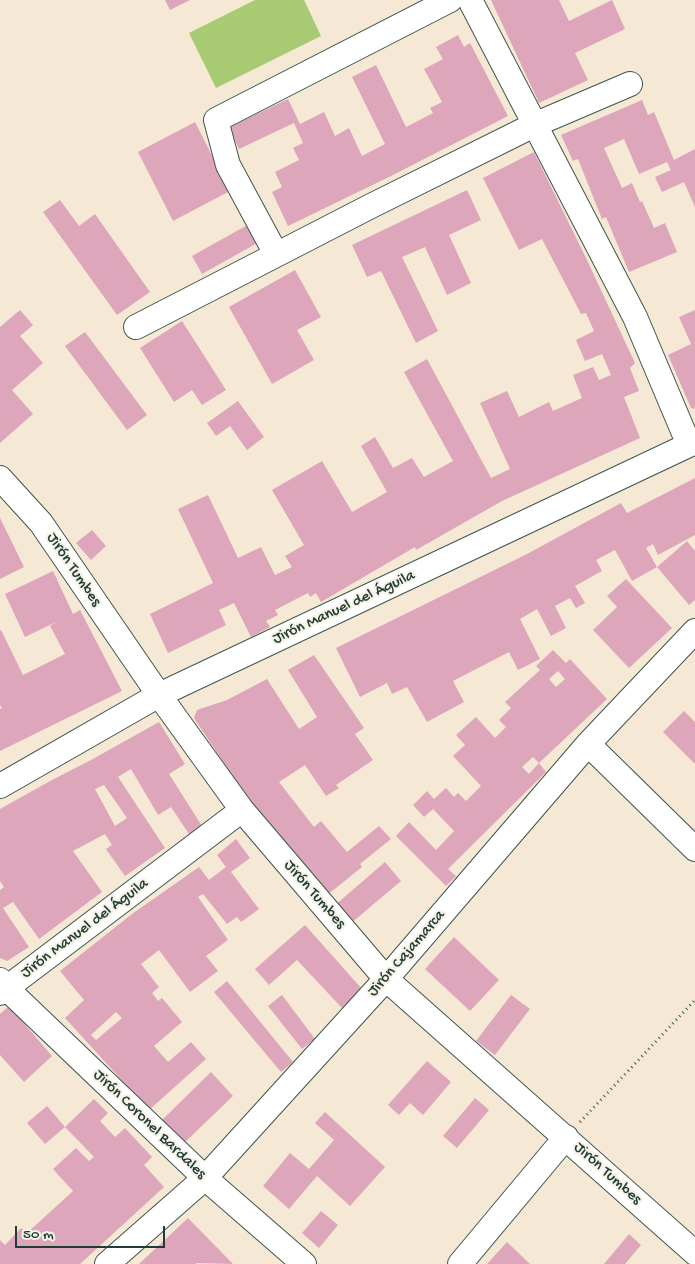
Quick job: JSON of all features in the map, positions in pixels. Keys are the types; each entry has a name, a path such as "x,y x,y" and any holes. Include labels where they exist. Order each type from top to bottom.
{"street":[{"path":"276,254 228,165 216,120 450,0"},
{"path":"470,0 635,316 692,443"},
{"path":"136,327 276,254 534,125 630,84"},
{"name":"Jirón Manuel del Águila","path":"0,786 159,696 692,443"},
{"name":"Jirón Tumbes","path":"0,478 41,523 159,696 242,810 386,979 695,1253"},
{"name":"Jirón Cajamarca","path":"106,1264 205,1178 386,979 588,744 695,631"},
{"path":"588,744 695,849"},
{"name":"Jirón Manuel del Águila","path":"2,987 242,810"},
{"name":"Jirón Coronel Bardales","path":"2,987 205,1178 304,1264"},
{"path":"460,1264 566,1137"}],"path":[{"path":"566,1137 695,1000"}],"green space":[{"path":"255,0 304,0 321,36 216,88 189,33"}],"building":[{"path":"165,0 190,0 170,10"},
{"path":"491,0 559,0 569,21 612,0 625,29 575,53 588,80 539,103"},
{"path":"458,35 464,47 470,43 508,116 288,226 272,192 282,187 275,172 299,160 293,148 303,143 294,123 239,149 229,127 288,99 300,124 324,112 335,136 349,128 362,156 385,144 352,77 376,65 406,127 433,113 430,108 442,102 424,69 443,59 436,47"},
{"path":"642,100 648,115 654,112 674,160 695,149 695,207 684,182 662,192 655,177 671,170 667,162 639,174 624,139 604,148 622,188 632,183 654,228 665,223 677,252 629,272 606,217 602,219 578,159 573,161 561,135"},
{"path":"195,122 230,191 173,221 138,152"},
{"path":"534,152 635,363 630,368 639,391 624,397 640,438 502,501 416,550 415,547 321,602 316,593 310,597 308,593 275,610 278,615 266,621 270,627 251,637 234,603 219,610 226,625 168,653 150,614 213,583 178,509 208,495 238,558 261,547 275,575 292,567 285,556 304,545 272,490 322,461 352,512 387,492 361,446 375,437 393,468 412,458 424,477 453,461 404,372 427,359 491,478 510,469 480,403 507,391 519,417 549,402 553,411 582,398 573,375 593,367 599,380 611,375 602,354 585,361 576,340 594,331 586,313 581,314 542,239 519,250 483,178"},
{"path":"467,190 481,220 449,235 471,283 447,295 425,247 402,257 438,331 416,343 381,271 367,277 352,245"},
{"path":"60,200 79,226 95,214 150,292 117,315 43,212"},
{"path":"251,223 261,241 202,274 192,256"},
{"path":"295,270 321,317 297,330 314,360 272,384 229,307"},
{"path":"20,310 33,325 20,336 43,363 12,390 33,414 0,443 0,327"},
{"path":"695,310 695,409 691,408 668,355 691,344 679,317"},
{"path":"182,321 226,390 202,405 192,390 174,402 140,348"},
{"path":"85,332 147,415 127,430 65,346"},
{"path":"238,401 264,437 247,450 230,426 216,436 207,423"},
{"path":"695,478 695,535 658,555 653,544 646,548 657,567 632,581 615,550 596,560 602,571 575,586 585,603 576,608 570,598 555,606 566,628 551,636 537,609 520,619 540,659 518,670 509,652 453,681 464,702 427,722 407,687 392,694 387,683 360,697 336,648 527,554 621,503 627,513"},
{"path":"0,518 24,567 0,579"},
{"path":"92,530 106,546 91,560 76,543"},
{"path":"687,541 695,551 695,600 689,605 657,567"},
{"path":"53,571 73,614 80,610 122,691 0,751 0,709 2,708 0,705 0,631 23,675 65,654 50,626 56,622 25,637 5,594"},
{"path":"626,579 672,628 629,668 593,630 617,607 607,596"},
{"path":"553,650 566,663 570,659 607,699 539,763 546,772 448,869 456,876 446,886 396,836 409,822 436,850 454,831 433,809 424,817 413,805 427,791 434,799 446,788 454,797 458,793 466,801 481,786 453,756 465,745 456,735 476,717 495,738 506,727 499,720 511,708 505,702 540,670 536,666","holes":["558,671 565,679 556,687 549,679","533,757 539,763 529,774 522,767"]},
{"path":"314,655 364,728 355,734 373,760 336,785 339,788 326,796 305,765 279,782 314,827 321,821 347,852 379,826 391,839 360,864 362,867 326,896 250,803 194,718 197,710 227,700 267,679 299,729 317,717 288,670"},
{"path":"684,711 695,722 695,764 663,732"},
{"path":"159,722 185,764 169,774 202,826 189,834 171,807 158,815 131,769 118,777 165,848 125,876 106,849 112,845 105,834 73,851 102,892 39,939 13,902 3,908 29,947 7,961 0,958 0,890 4,887 0,881 0,809","holes":["104,785 127,818 115,826 95,789"]},
{"path":"236,839 250,858 231,872 259,909 241,922 237,917 227,924 203,894 198,897 228,940 206,956 218,971 190,992 159,950 141,964 159,987 152,993 158,1001 162,998 182,1022 154,1046 168,1062 191,1042 206,1059 149,1110 65,1018 84,1000 60,971 132,914 199,867 209,880 226,867 217,855","holes":["116,1012 122,1018 96,1040 91,1035"]},
{"path":"385,862 401,881 350,924 334,906"},
{"path":"305,925 362,989 342,1008 297,960 269,985 255,969"},
{"path":"454,937 499,980 470,1011 425,969"},
{"path":"227,981 293,1062 281,1072 214,992"},
{"path":"282,995 315,1039 302,1049 268,1006"},
{"path":"511,995 530,1009 495,1055 476,1041"},
{"path":"9,1006 52,1056 24,1082 0,1055 0,1014"},
{"path":"427,1061 451,1082 423,1115 410,1103 399,1115 388,1105"},
{"path":"211,1072 233,1096 183,1144 161,1121"},
{"path":"475,1098 489,1110 457,1148 443,1136"},
{"path":"94,1099 108,1113 100,1121 115,1137 125,1128 152,1157 144,1165 164,1187 80,1264 0,1264 0,1240 5,1245 21,1228 27,1233 73,1191 53,1169 76,1148 89,1161 94,1157 65,1127"},
{"path":"47,1106 65,1127 45,1144 27,1123"},
{"path":"325,1112 385,1167 350,1206 317,1176 289,1209 263,1186 290,1153 309,1169 334,1140 315,1123"},
{"path":"321,1211 338,1225 319,1248 302,1233"},
{"path":"188,1218 233,1264 139,1264"},
{"path":"629,1234 641,1245 625,1264 604,1264"},
{"path":"507,1242 530,1264 487,1264"}]}
